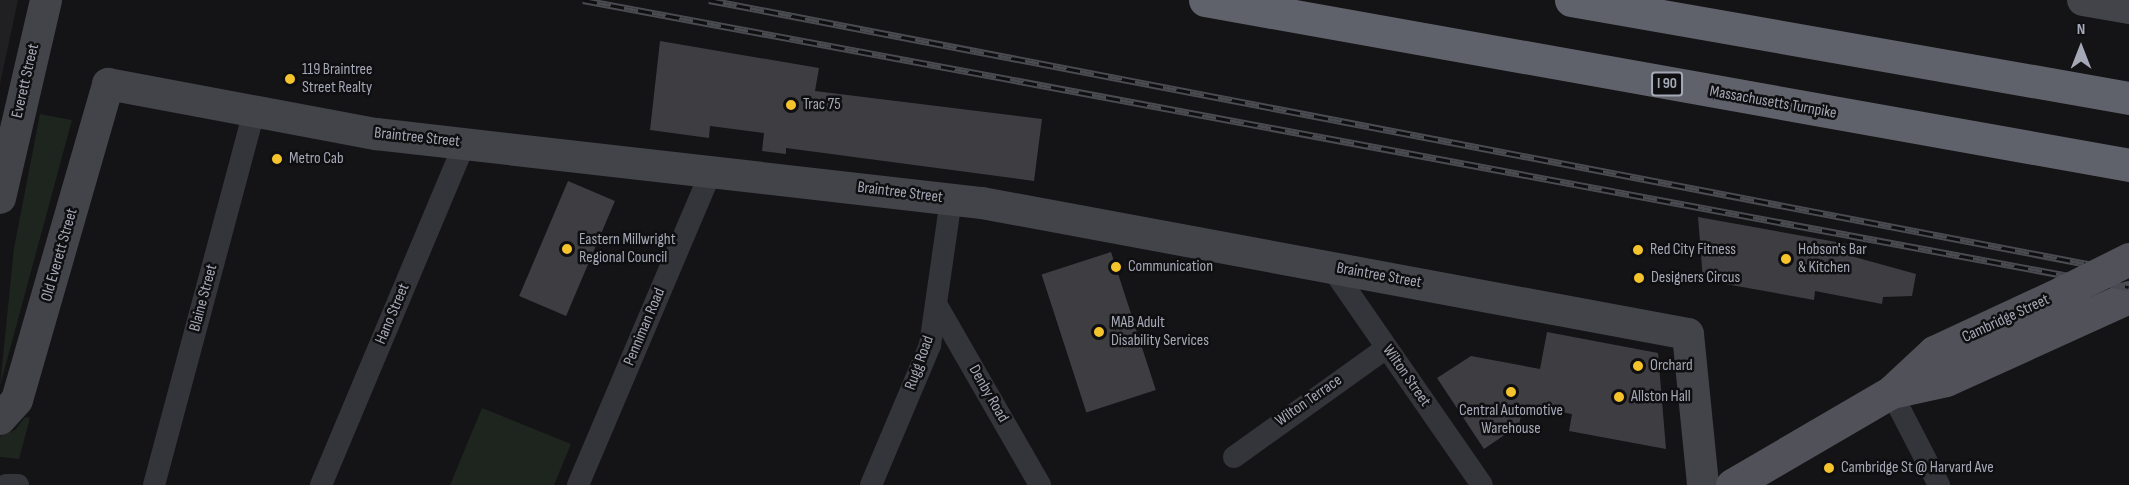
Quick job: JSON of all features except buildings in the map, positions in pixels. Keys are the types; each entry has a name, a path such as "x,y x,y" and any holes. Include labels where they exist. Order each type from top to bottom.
{"highway":[{"name":"Massachusetts Turnpike","path":"1205,0 2129,165"},
{"path":"1571,0 2129,98"}],"main road":[{"name":"Cambridge Street","path":"1732,485 1891,392 1934,352 2129,259"},
{"name":"Cambridge Street","path":"1891,392 1946,380 2122,300"}],"street":[{"name":"Everett Street","path":"0,198 46,0"},
{"path":"2083,0 2129,8"},
{"name":"Braintree Street","path":"108,84 355,131 951,199 1688,334 1703,485"},
{"name":"Old Everett Street","path":"0,419 17,400 108,84"},
{"name":"Blaine Street","path":"154,485 254,111"},
{"name":"Hano Street","path":"321,485 465,143"},
{"name":"Penniman Road","path":"578,485 712,170"},
{"name":"Rugg Road","path":"871,485 930,345 951,199"},
{"name":"Wilton Street","path":"1331,267 1482,485"},
{"name":"Denby Road","path":"936,304 1040,485"},
{"name":"Wilton Terrace","path":"1234,457 1386,348"},
{"path":"1891,392 1939,485"},
{"path":"6,485 18,485"}],"shaded area":[{"path":"0,0 18,0 0,84"},
{"path":"40,114 72,120 0,386 14,248"},
{"path":"482,408 571,444 554,485 450,485"},
{"path":"25,417 30,418 19,459 0,457 0,436 15,430"}],"railway":[{"path":"583,0 2129,287"},
{"path":"709,0 2129,272"}],"place":[{"name":"119 Braintree Street Realty","path":"290,79"},
{"name":"Trac 75","path":"791,105"},
{"name":"Metro Cab","path":"277,159"},
{"name":"Eastern Millwright Regional Council","path":"567,249"},
{"name":"Red City Fitness","path":"1638,250"},
{"name":"Hobson's Bar & Kitchen","path":"1786,259"},
{"name":"Communication","path":"1116,267"},
{"name":"Designers Circus","path":"1639,278"},
{"name":"MAB Adult Disability Services","path":"1099,332"},
{"name":"Orchard","path":"1638,366"},
{"name":"Central Automotive Warehouse","path":"1511,392"},
{"name":"Allston Hall","path":"1619,397"},
{"name":"Cambridge St @ Harvard Ave","path":"1829,468"}]}
